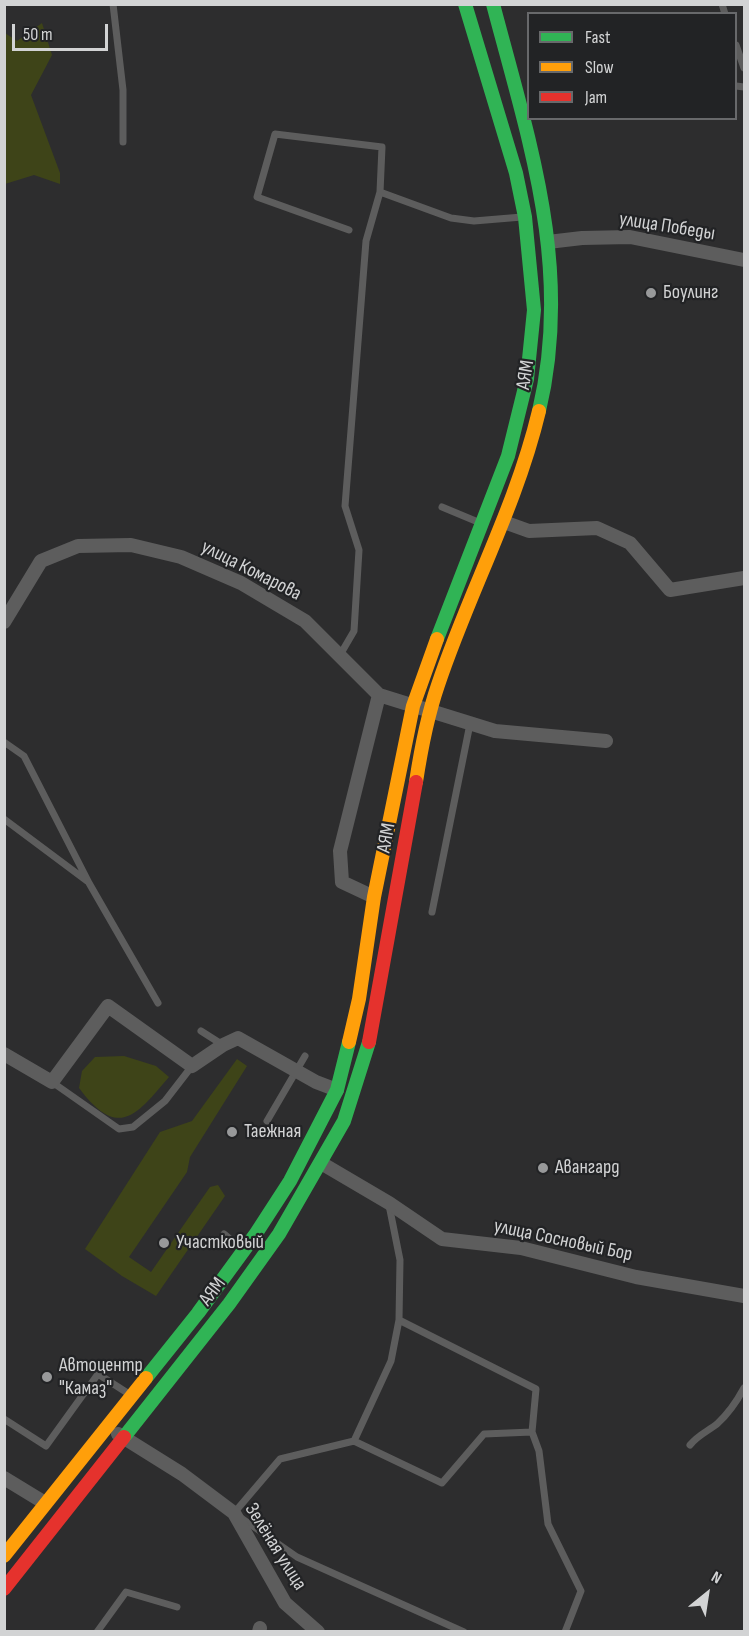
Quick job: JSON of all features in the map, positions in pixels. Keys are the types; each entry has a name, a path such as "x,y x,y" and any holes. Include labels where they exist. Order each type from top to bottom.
{"highway":[{"name":"АЯМ","path":"4,1556 198,1313 244,1250 290,1181 337,1090 358,999 374,897 413,706 450,602 483,524 508,456 527,379 534,310 525,217 516,172 465,4"},
{"name":"АЯМ","path":"4,1589 229,1304 273,1243 344,1121 369,1043 429,710 453,644 504,522 529,452 545,387 552,335 548,242 535,170 493,4"}],"street":[{"name":"улица Победы","path":"548,242 582,238 630,237 744,260"},
{"path":"504,522 529,531 597,528 630,543 670,590 744,578"},
{"name":"улица Комарова","path":"4,622 41,561 78,546 131,545 181,557 241,583 305,621 379,695"},
{"path":"374,897 342,882 340,851 379,695 495,730 606,741"},
{"path":"4,1054 52,1082 108,1006 192,1065 238,1038 316,1082 337,1090"},
{"name":"улица Сосновый Бор","path":"321,1163 389,1203 442,1239 520,1248 636,1277 744,1296"},
{"name":"Зелёная улица","path":"106,1426 182,1474 234,1513 285,1603 318,1632"},
{"path":"4,1478 45,1503"}],"lane":[{"path":"113,4 123,90 123,141"},
{"path":"737,50 744,68"},
{"path":"340,655 354,632 359,550 345,506 366,241 380,192 382,147 275,134 257,197 350,230"},
{"path":"380,192 451,218 474,221 525,217"},
{"path":"442,507 483,524"},
{"path":"432,912 470,724"},
{"path":"4,742 24,756 89,883 158,1004"},
{"path":"4,819 89,883"},
{"path":"201,1031 223,1045"},
{"path":"267,1121 305,1056"},
{"path":"52,1082 119,1130 134,1127 165,1101 192,1065"},
{"path":"354,1441 392,1361 399,1320 400,1260 389,1203"},
{"path":"224,1234 244,1250"},
{"path":"399,1320 536,1389 532,1432 539,1451 548,1524 581,1591 566,1632"},
{"path":"4,1419 46,1446 99,1374 131,1395"},
{"path":"690,1445 696,1437 727,1414 744,1388"},
{"path":"464,1632 297,1557 234,1513 280,1459 354,1441 442,1484 484,1434 532,1432"},
{"path":"97,1632 126,1592 177,1606"}],"green space":[{"path":"42,23 52,55 31,95 60,173 60,184 34,175 5,184 5,33 17,41"},
{"path":"124,1056 156,1066 169,1077 136,1111 126,1117 116,1118 105,1114 79,1088 82,1071 95,1057"},
{"path":"237,1059 247,1066 190,1157 187,1172 129,1257 151,1272 210,1187 218,1185 225,1196 156,1296 122,1276 85,1249 160,1132 192,1121"}],"traffic: fast":[{"path":"437,639 508,456 527,379 534,310 525,217 516,173 465,4"},
{"path":"493,4 532,155 549,256 551,306 548,358 539,411"},
{"path":"146,1378 198,1313 255,1235 290,1181 337,1090 349,1042"},
{"path":"124,1437 229,1304 279,1234 344,1121 369,1042"}],"traffic: slow":[{"path":"416,782 425,733 438,685 518,481 539,411"},
{"path":"349,1042 359,999 374,897 413,706 437,639"},
{"path":"4,1556 146,1378"}],"traffic: jam":[{"path":"369,1042 416,782"},
{"path":"4,1589 124,1437"}],"place":[{"name":"Боулинг","path":"651,293"},
{"name":"Таежная","path":"232,1132"},
{"name":"Авангард","path":"543,1168"},
{"name":"Участковый","path":"164,1243"},
{"name":"Автоцентр \"Камаз\"","path":"47,1377"}]}
